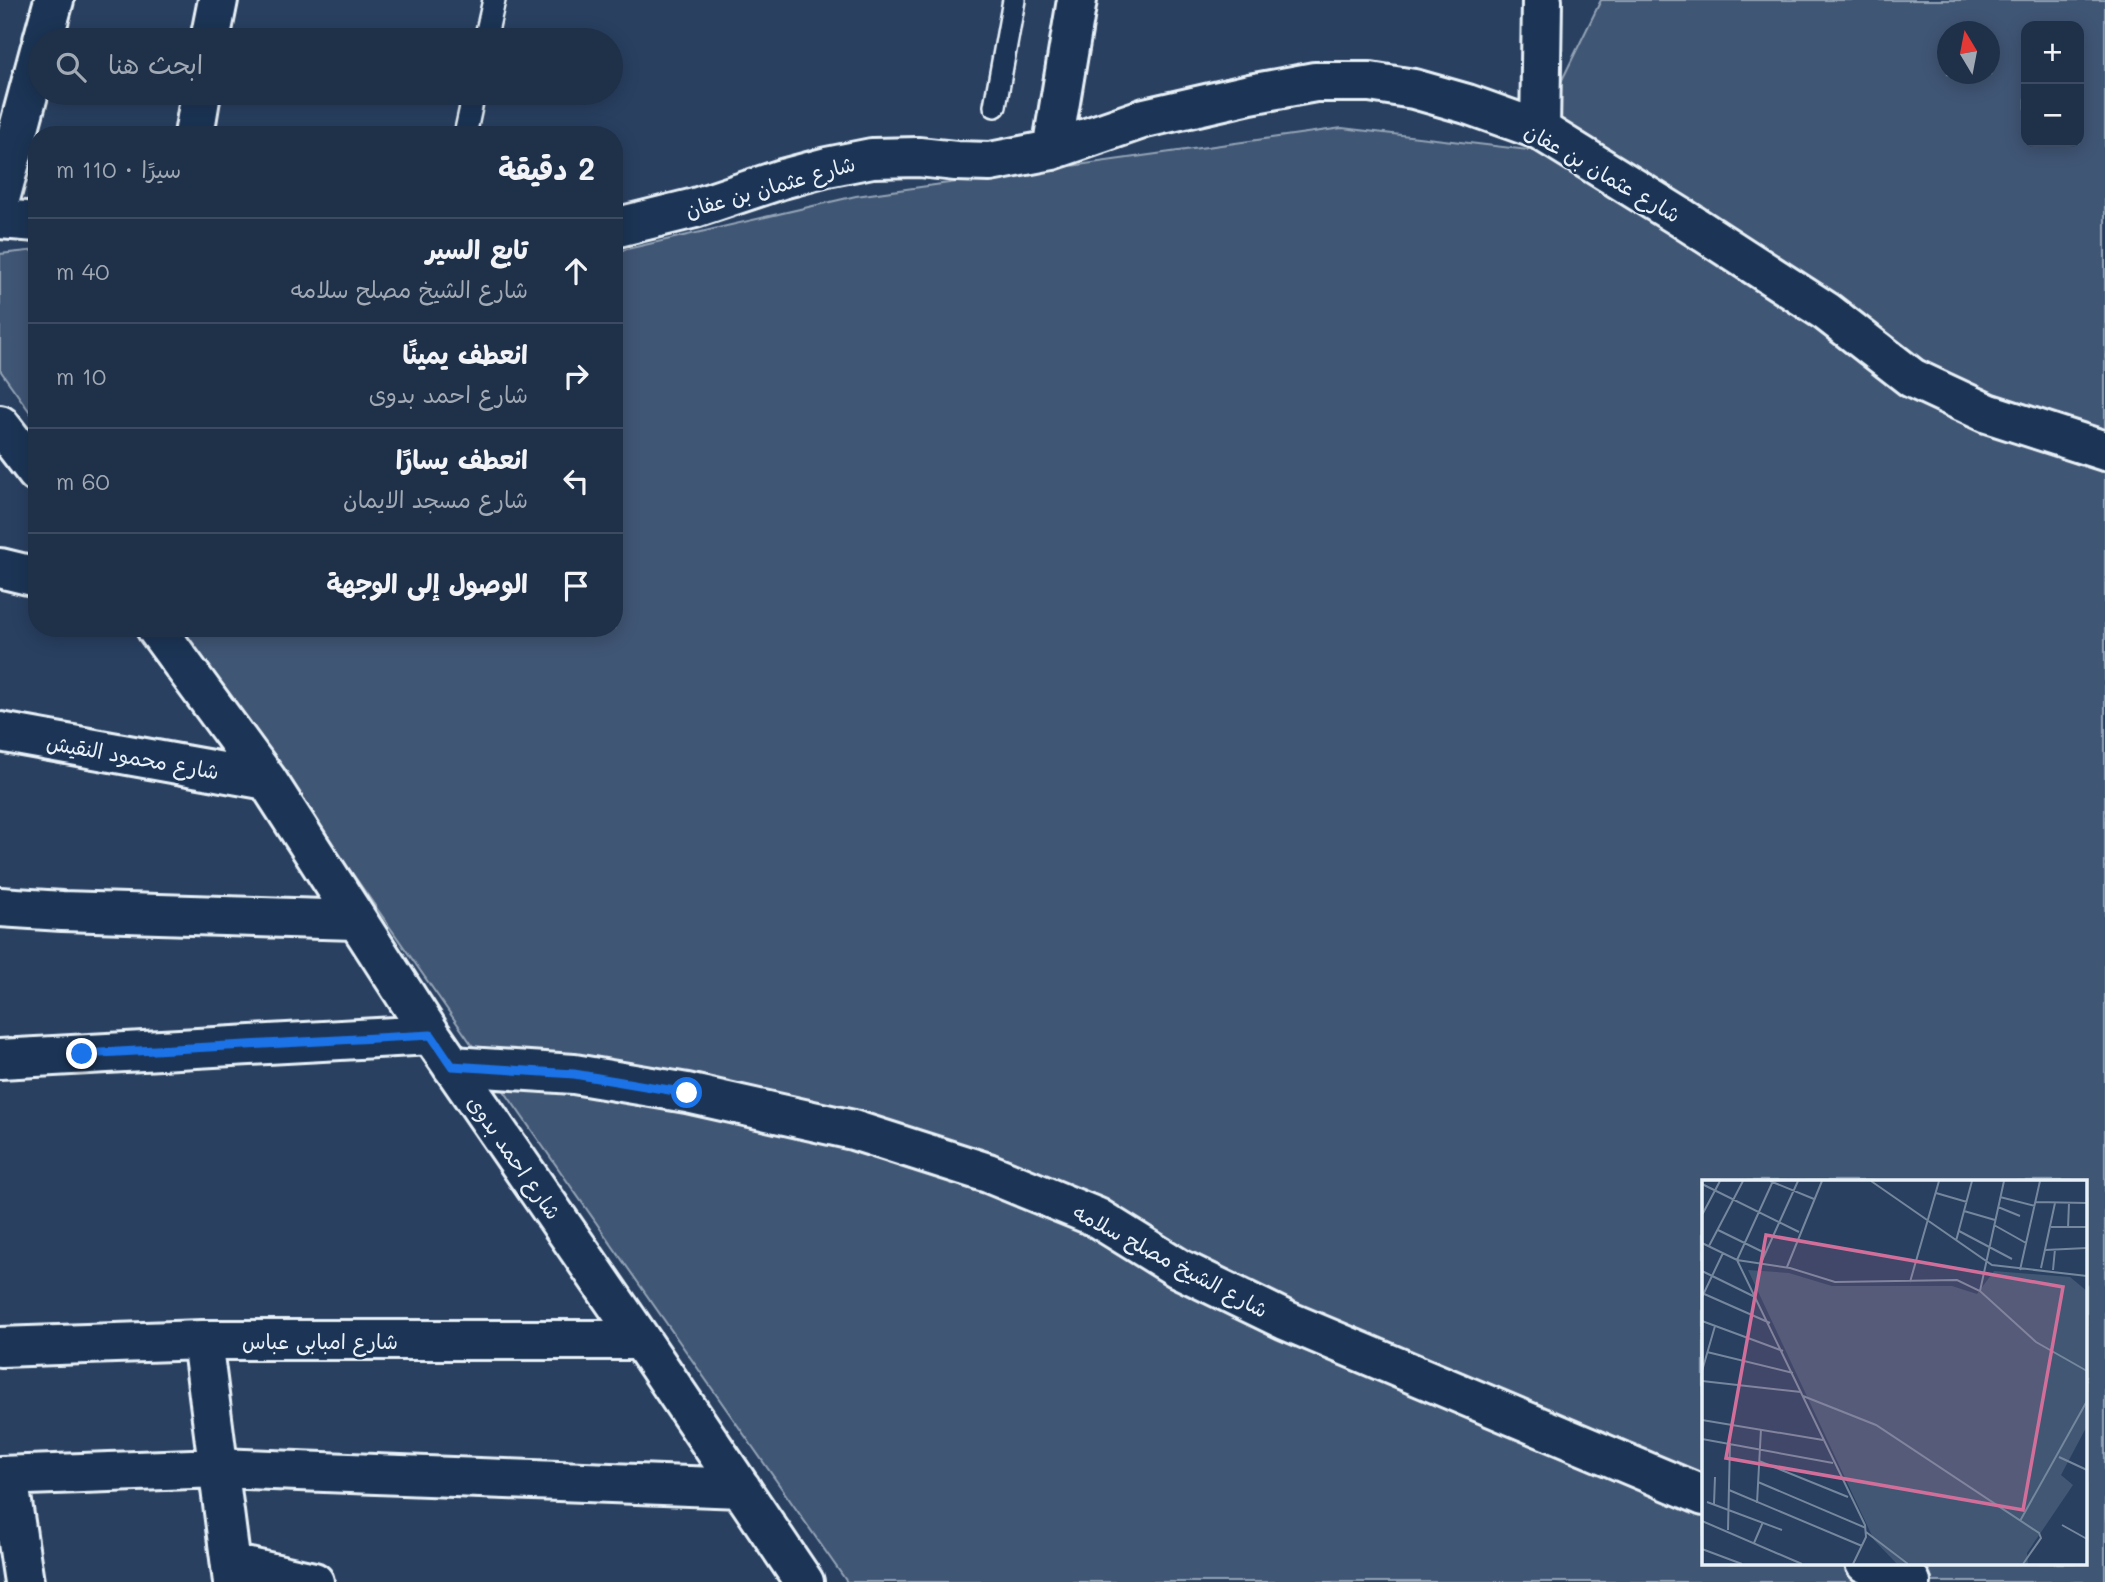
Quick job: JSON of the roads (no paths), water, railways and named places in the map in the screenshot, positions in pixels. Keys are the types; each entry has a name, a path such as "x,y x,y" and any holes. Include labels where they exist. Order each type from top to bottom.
{"street":[{"path":"46,28 54,0"},
{"path":"212,28 218,0"},
{"path":"1052,150 1077,0"},
{"path":"1540,130 1542,0"},
{"path":"0,199 10,124 28,80"},
{"name":"شارع عثمان بن عفان","path":"623,226 695,208 816,170 872,158 919,157 990,162 1052,150 1145,118 1315,82 1370,82 1414,89 1467,104 1540,130 1827,312 1912,378 1987,413 2105,451"},
{"path":"196,126 199,105"},
{"path":"0,219 28,221"},
{"path":"4,435 28,462"},
{"path":"0,568 28,575"},
{"name":"شارع احمد بدوى","path":"163,637 267,780 431,1035 804,1582"},
{"name":"شارع محمود النقيش","path":"0,732 267,780"},
{"path":"0,907 356,920"},
{"path":"0,1059 431,1035"},
{"name":"شارع الشيخ مصلح سلامه","path":"452,1066 574,1074 687,1093 853,1130 988,1173 1096,1217 1178,1268 1285,1320 1702,1495"},
{"path":"202,1340 232,1573 314,1582"},
{"name":"شارع امبابى عباس","path":"0,1347 202,1340 641,1340"},
{"path":"24,1582 4,1476 219,1468 741,1488"},
{"path":"1867,1564 1911,1582"}],"lane":[{"path":"488,28 494,0"},
{"path":"995,106 1014,0"},
{"path":"467,126 471,105"}]}
